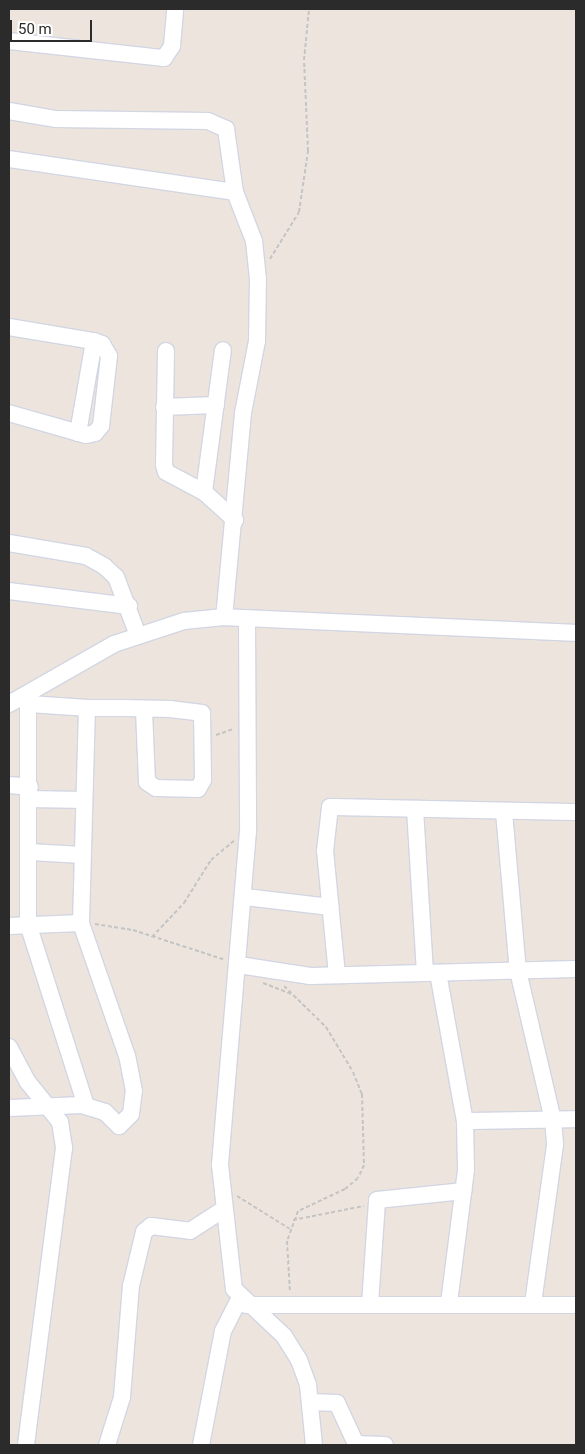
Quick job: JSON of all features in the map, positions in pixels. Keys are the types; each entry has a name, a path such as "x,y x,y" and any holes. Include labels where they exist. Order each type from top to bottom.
{"street":[{"path":"9,41 164,58 172,46 175,9"},
{"path":"9,110 56,119 220,124 227,132 235,192 254,241 258,278 257,341 243,413 235,520 224,617"},
{"path":"9,159 235,192"},
{"path":"9,327 94,341 78,433 9,413"},
{"path":"204,492 223,350"},
{"path":"166,351 164,407 166,472 204,492 235,520"},
{"path":"164,407 216,405"},
{"path":"9,543 86,556 116,577 129,606 137,633"},
{"path":"9,591 129,606"},
{"path":"9,704 29,698 137,633 184,620 224,617 576,633"},
{"path":"247,618 248,831 245,897 230,1084 219,1137 222,1188 230,1274 243,1301 284,1336 299,1360 310,1402 314,1445"},
{"path":"29,698 87,708 144,708 202,712 204,747 198,789 151,786 145,776 144,708"},
{"path":"29,698 30,852 28,924 86,1106"},
{"path":"9,1108 86,1106 100,1109 122,1125 131,1114 134,1091 128,1056 81,923 87,708"},
{"path":"9,786 30,793 84,800"},
{"path":"337,975 330,907 327,811 336,806 504,812 576,812"},
{"path":"415,809 432,973 465,1120 464,1191 449,1303"},
{"path":"504,812 518,971 553,1120 552,1176 534,1270 534,1304"},
{"path":"30,852 82,855"},
{"path":"245,897 330,907"},
{"path":"9,926 81,923"},
{"path":"239,965 270,973 337,975 576,969"},
{"path":"9,1048 26,1081 49,1106 60,1122 64,1148 26,1445"},
{"path":"465,1120 576,1119"},
{"path":"370,1304 377,1200 464,1191"},
{"path":"107,1445 122,1397 131,1286 144,1232 151,1226 190,1231 224,1209"},
{"path":"243,1301 289,1305 449,1303 576,1305"},
{"path":"201,1445 223,1331 243,1301"},
{"path":"310,1402 337,1403 356,1444 385,1445"}],"path":[{"path":"258,278 299,212 308,151 304,60 309,9"},
{"path":"204,747 223,731 247,727"},
{"path":"152,937 184,903 211,860 248,831"},
{"path":"81,923 114,926 239,965"},
{"path":"270,973 326,1027 362,1094 364,1164 358,1178 298,1212 293,1220 290,1229 289,1305"},
{"path":"222,1188 290,1229"},
{"path":"293,1220 355,1210 377,1200"}]}
